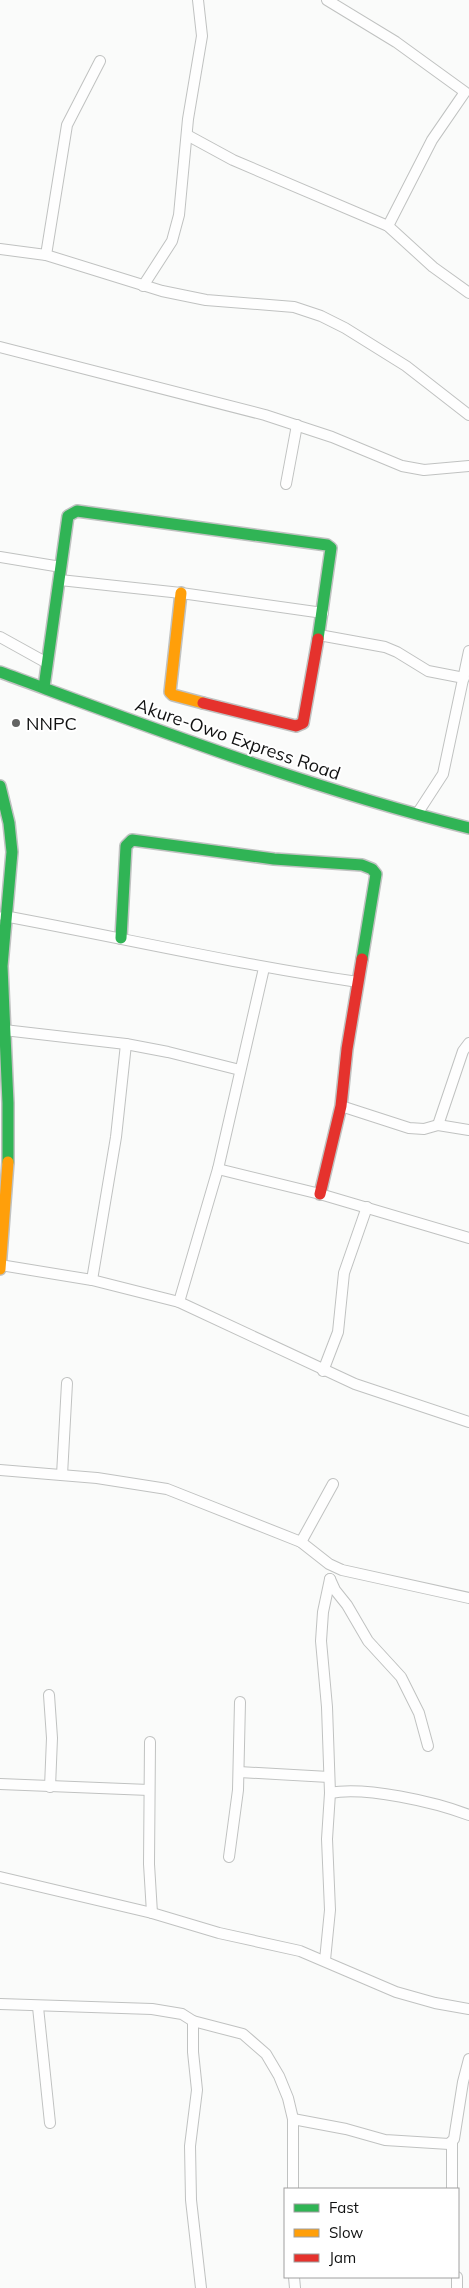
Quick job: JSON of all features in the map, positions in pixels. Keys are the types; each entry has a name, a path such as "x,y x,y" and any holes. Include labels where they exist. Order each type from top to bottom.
{"main road":[{"path":"44,687 68,516 77,512 327,544 331,548 323,613 302,723 300,725 287,724 173,695 170,688 182,593"},
{"name":"Akure-Owo Express Road","path":"0,672 232,758 337,792 469,828"},
{"path":"0,1266 7,1184 8,1102 4,1030 1,1015 3,924 12,860 12,842 1,791"},
{"path":"121,938 126,846 132,840 274,859 362,865 372,869 376,874 347,1049 341,1106 320,1194"}],"street":[{"path":"143,286 176,230 187,135 202,36 198,0"},
{"path":"327,0 396,42 467,94 432,140 388,226"},
{"path":"46,255 68,125 100,61"},
{"path":"187,135 233,160 388,226 433,266 469,293"},
{"path":"0,249 46,255 143,286 206,300 230,304 294,307 321,316 345,328 406,366 469,415"},
{"path":"0,347 165,388 297,425 414,469 469,466"},
{"path":"286,484 297,425"},
{"path":"0,556 61,567"},
{"path":"60,580 182,593 323,613"},
{"path":"319,635 384,647 397,652 428,671 464,678"},
{"path":"0,637 47,663"},
{"path":"417,814 443,774 469,651"},
{"path":"3,924 121,938 264,968 358,982"},
{"path":"179,1302 218,1169 264,968"},
{"path":"4,1030 126,1044 168,1052 240,1070"},
{"path":"438,1125 463,1051 469,1043"},
{"path":"92,1280 116,1137 126,1044"},
{"path":"341,1106 409,1128 424,1129 438,1125 469,1130"},
{"path":"218,1169 320,1194 469,1238"},
{"path":"323,1371 338,1332 344,1273 366,1207"},
{"path":"0,1266 92,1280 179,1302 323,1371 399,1400 469,1422"},
{"path":"62,1475 67,1383"},
{"path":"0,1470 62,1475 167,1489 301,1542 329,1564 355,1573 469,1598"},
{"path":"301,1542 332,1484"},
{"path":"325,1960 330,1910 327,1839 330,1793 327,1707 321,1642 330,1580 329,1564"},
{"path":"330,1580 368,1641 401,1677 419,1713 428,1746"},
{"path":"48,1695 52,1738 50,1788"},
{"path":"229,1857 239,1772 240,1702"},
{"path":"150,1742 152,1913"},
{"path":"239,1772 329,1777"},
{"path":"0,1784 50,1788 150,1790"},
{"path":"330,1793 350,1790 385,1795 469,1815"},
{"path":"0,1877 152,1913 219,1933 300,1951 325,1960 374,1984 396,1992 435,2003 469,2009"},
{"path":"0,2004 38,2007 152,2009 182,2014 193,2020 243,2034 266,2054 279,2076 288,2098 293,2119 293,2188"},
{"path":"38,2007 50,2123"},
{"path":"193,2020 193,2052 198,2090 190,2146 191,2200 201,2288"},
{"path":"452,2188 452,2143 469,2059"},
{"path":"293,2119 346,2128 386,2140 452,2143"}],"traffic: fast":[{"path":"44,687 68,516 77,511 327,545 331,548 318,639"},
{"path":"0,672 174,736 291,776 350,795 469,828"},
{"path":"0,786 9,823 12,852 2,966 8,1103 8,1162"},
{"path":"121,938 126,846 132,840 274,859 362,865 372,869 376,874 362,959"}],"traffic: slow":[{"path":"181,593 170,692 173,695 203,703"},
{"path":"0,1269 8,1162"}],"traffic: jam":[{"path":"203,703 296,726 303,723 318,639"},
{"path":"320,1194 341,1106 347,1049 362,959"}],"place":[{"name":"NNPC","path":"16,723"}]}
